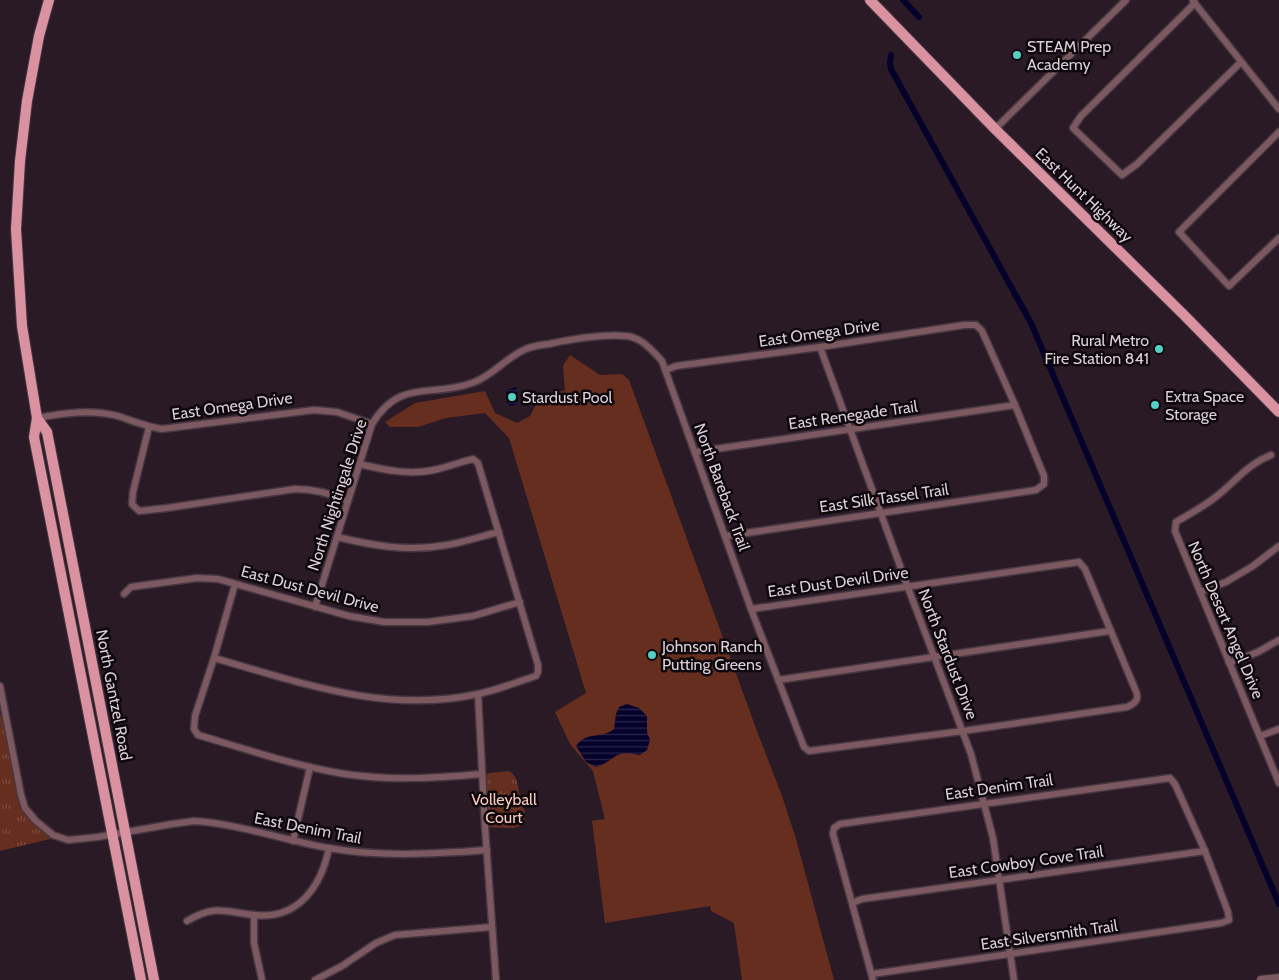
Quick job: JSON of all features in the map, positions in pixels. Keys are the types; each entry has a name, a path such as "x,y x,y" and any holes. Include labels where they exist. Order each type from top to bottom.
{"main road":[{"name":"North Gantzel Road","path":"49,0 27,101 20,161 16,229 20,311 37,418 34,437 141,980"},
{"name":"East Hunt Highway","path":"870,0 995,129 1184,315 1279,412"},
{"name":"North Gantzel Road","path":"37,418 47,432 154,980"}],"street":[{"path":"995,129 1126,0"},
{"path":"1241,62 1137,164 1122,175 1073,128 1081,116 1194,2 1279,109"},
{"path":"1279,132 1179,232 1229,286 1279,238"},
{"name":"East Omega Drive","path":"666,370 676,366 964,325 976,325 982,331 1015,405"},
{"name":"North Bareback Trail","path":"532,347 582,339 626,336 639,340 650,347 662,360 751,609 804,747 809,751 963,731"},
{"name":"North Nightingale Drive","path":"315,607 372,424 380,411 396,397 415,392 463,387 482,380 513,356 532,347"},
{"name":"North Stardust Drive","path":"820,347 907,586 963,731 993,838 1014,980"},
{"name":"East Renegade Trail","path":"695,452 1015,405"},
{"name":"East Silk Tassel Trail","path":"726,536 1036,490 1044,484 1044,476 1015,405"},
{"name":"East Omega Drive","path":"37,418 75,412 98,412 117,416 149,428 174,429 314,410 336,412 372,424"},
{"path":"149,428 133,492 132,504 139,511 295,489 314,489 348,501"},
{"name":"North Desert Angel Drive","path":"1271,454 1248,467 1213,499 1176,522 1174,531 1279,783"},
{"path":"214,658 342,694 410,701 478,694 536,676 538,665 478,463 472,459 437,470 417,472 388,471 359,464"},
{"path":"337,537 387,548 428,548 450,545 499,532"},
{"path":"1200,592 1226,582 1253,566 1279,546"},
{"name":"East Dust Devil Drive","path":"751,609 1079,562 1085,569 1110,631"},
{"name":"East Dust Devil Drive","path":"124,594 131,587 197,578 218,579 366,620 404,623 473,616 520,602"},
{"path":"235,584 195,716 194,728 198,735 310,767 345,774 401,779 482,774"},
{"path":"778,680 1110,631 1138,695 1134,704 1127,707 963,731"},
{"path":"1229,663 1258,652 1279,640"},
{"name":"East Denim Trail","path":"0,686 3,714 25,808 36,821 53,835 68,840 81,840 172,824 203,822 362,853 446,853 487,850"},
{"path":"478,694 496,980"},
{"path":"1260,736 1279,729"},
{"path":"293,841 310,767"},
{"name":"East Denim Trail","path":"852,902 833,834 834,828 840,824 1170,778 1175,784 1205,851"},
{"path":"187,920 206,911 216,909 254,915 272,914 292,908 312,893 322,875 329,848"},
{"name":"East Cowboy Cove Trail","path":"852,902 1000,879 1205,851"},
{"name":"East Silversmith Trail","path":"873,977 1222,923 1229,920 1228,912 1205,851"},
{"path":"852,902 873,977"},
{"path":"254,915 254,942 262,980"},
{"path":"315,980 342,966 376,943 395,935 492,927"},
{"path":"1261,980 1279,978"}],"green space":[{"name":"Johnson Ranch Putting Greens","path":"570,355 600,375 622,374 629,380 782,796 796,839 834,980 742,980 734,923 711,911 710,906 605,923 592,821 605,819 593,771 570,744 555,712 586,693 509,438 485,413 446,418 418,427 390,427 385,422 415,403 485,391 495,413 517,423 530,416 539,399 565,390 563,366"},
{"path":"6,714 27,811 58,837 0,851 0,715"},
{"name":"Volleyball Court","path":"509,771 517,780 525,812 524,825 513,828 485,827 482,774"}],"shaded area":[{"name":"Stardust Pool","path":"516,387 518,404 511,406 506,403 508,398 506,390"},
{"path":"627,704 639,708 647,716 647,732 650,740 647,750 640,755 620,754 596,767 586,762 576,746 585,738 604,734 614,729 619,707"}],"waterway":[{"path":"903,0 919,17"},
{"path":"891,55 891,69 1031,323 1279,904"}],"place":[{"name":"STEAM Prep Academy","path":"1017,55"},
{"name":"Rural Metro Fire Station 841","path":"1159,349"},
{"name":"Stardust Pool","path":"512,397"},
{"name":"Extra Space Storage","path":"1155,405"},
{"name":"Johnson Ranch Putting Greens","path":"652,655"}]}
